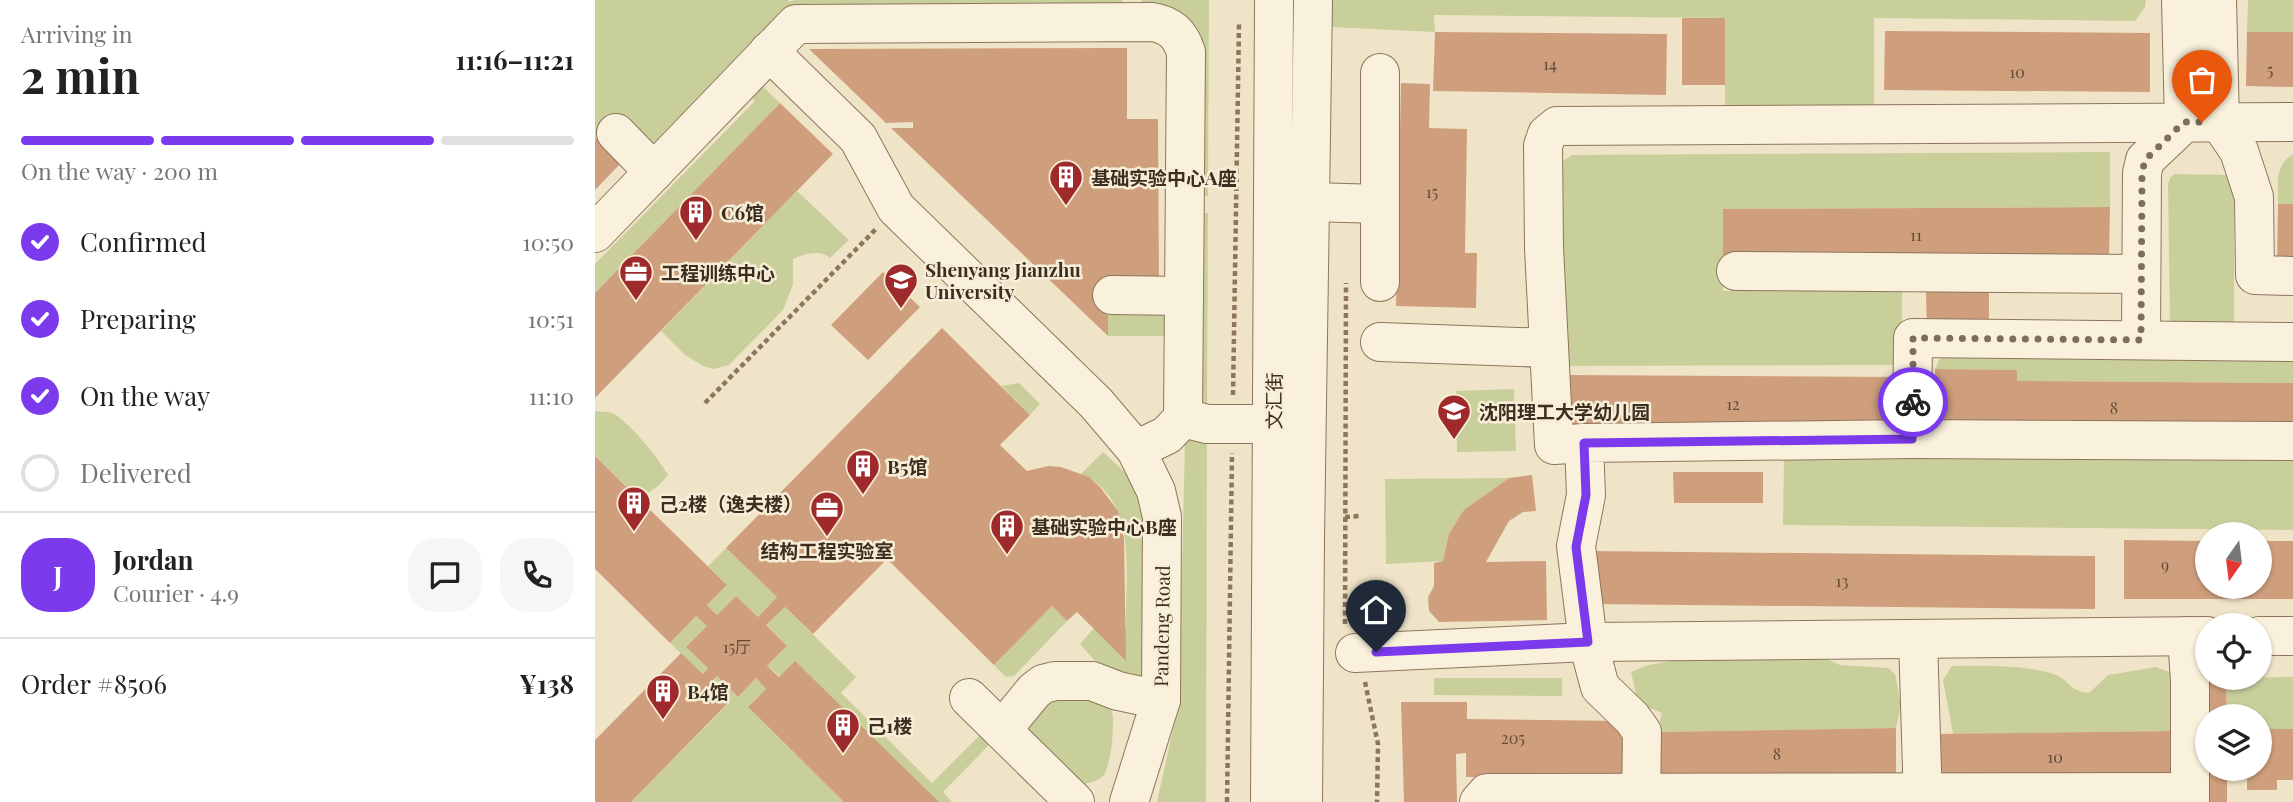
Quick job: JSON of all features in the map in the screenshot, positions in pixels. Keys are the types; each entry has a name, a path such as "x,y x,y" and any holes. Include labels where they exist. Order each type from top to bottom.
{"street":[{"name":"文汇街","path":"1271,802 1274,0"},
{"path":"2181,0 2202,122 2239,151 2254,197 2255,275 2293,276"},
{"path":"2141,340 2142,173 2145,160 2202,122 2217,0"},
{"name":"文汇街","path":"1303,802 1313,2"},
{"path":"595,233 796,24 1164,24 1175,31 1186,52 1183,418 1167,435 1136,450"},
{"name":"Pandeng Road","path":"769,51 859,138 896,208 1096,403 1136,450 1156,491 1163,517 1160,700 1129,802"},
{"path":"1363,277 1380,204 1380,73"},
{"path":"2293,122 1557,126 1547,134 1543,146 1543,248 1553,445 1912,439 2293,441"},
{"path":"616,133 654,172"},
{"path":"1311,202 1380,204"},
{"path":"1736,271 2141,274"},
{"path":"1112,295 1184,296"},
{"path":"1912,439 1913,338 2293,342"},
{"path":"1380,342 1549,348"},
{"path":"1183,418 1207,424 1273,424"},
{"path":"1584,443 1586,495 1576,547 1588,642 1600,687 1643,732 1641,798"},
{"path":"1355,653 1588,642 2195,636"},
{"path":"2272,636 2293,636"},
{"path":"1918,639 1923,797"},
{"path":"1479,802 1487,793 1641,798 2190,797 2190,681 2195,649"},
{"path":"1002,730 1034,691 1055,681 1092,681 1118,691 1160,700"},
{"path":"969,698 1075,802"}],"path":[{"path":"705,403 896,208"},
{"path":"1363,277 1345,517 1345,624 1363,676 1378,744 1377,802"},
{"path":"1345,517 1359,516"}],"green space":[{"path":"595,0 1121,0 1129,6 794,16 654,156 616,114 611,114 605,131 595,137"},
{"path":"1141,0 1209,0 1208,197 1202,193 1198,47"},
{"path":"1331,0 2146,0 2145,7 2135,21 1874,18 1874,112 1725,112 1725,18 1434,15 1435,32 1331,27"},
{"path":"2248,0 2293,0 2293,32 2247,32"},
{"path":"761,85 780,103 595,293 595,264 755,101 746,92"},
{"path":"2110,152 2110,207 1723,209 1723,291 1902,290 1902,365 1564,366 1563,161 1572,155"},
{"path":"2293,154 2293,204 2278,204 2280,170"},
{"path":"2175,174 2227,175 2234,190 2234,319 2231,325 2170,324 2168,184"},
{"path":"797,191 849,240 830,258 817,253 793,259 793,285 783,310 729,365 714,369 703,366 685,355 661,331"},
{"path":"1208,213 1207,407 1199,407 1201,215"},
{"path":"1108,302 1165,302 1168,336 1108,336"},
{"path":"1940,358 2293,361 2293,383 2017,381 2016,370 1935,369"},
{"path":"1019,383 1040,404 1030,415 1001,386"},
{"path":"1514,389 1516,451 1457,452 1456,391"},
{"path":"595,411 612,413 626,423 651,450 668,475 640,499 595,456"},
{"path":"1185,440 1207,440 1206,802 1157,802 1179,702"},
{"path":"1103,452 1133,480 1144,498 1149,680 1105,672 1080,644 1094,628 1110,644 1126,627 1127,563 1120,520 1112,501 1100,485 1081,474"},
{"path":"1784,457 2293,461 2293,530 2272,530 2272,522 2195,522 2195,529 1783,525"},
{"path":"1509,478 1464,511 1449,534 1443,561 1386,564 1385,479"},
{"path":"726,548 777,597 758,617 736,596 717,615 707,605 727,585 708,566"},
{"path":"1052,606 1067,621 1014,676 1006,677 994,665"},
{"path":"785,607 856,677 841,693 932,783 984,731 993,741 943,792 952,802 939,802 767,666 787,646 766,625"},
{"path":"696,616 707,626 687,647 708,668 703,674 670,643"},
{"path":"1747,654 1825,658 1840,665 1888,668 1895,674 1901,705 1896,728 1657,732 1662,713 1638,703 1631,672 1649,665 1677,660 1737,660"},
{"path":"1952,666 2005,666 2044,671 2061,677 2077,690 2089,693 2108,675 2156,667 2172,673 2175,731 1953,734 1943,680"},
{"path":"717,676 738,697 756,678 766,689 748,707 844,802 631,802 730,702 711,682"},
{"path":"2272,677 2293,677 2293,729 2272,729 2272,704 2227,704 2226,690 2272,690"},
{"path":"1434,678 1562,678 1562,696 1434,695"},
{"path":"1052,697 1089,697 1111,709 1113,733 1110,754 1106,771 1099,779 1083,785 1028,732"}],"building":[{"path":"1682,18 1725,18 1725,85 1682,85"},
{"path":"1885,31 2150,33 2150,92 1884,90"},
{"path":"1435,32 1667,34 1666,95 1433,91"},
{"path":"2247,32 2293,32 2293,87 2246,86"},
{"name":"基础实验中心A座","path":"1127,48 1127,119 1158,119 1159,286 1108,286 1108,336 891,128 913,128 913,122 886,123 809,49"},
{"path":"1401,83 1430,84 1429,128 1467,129 1465,253 1477,253 1476,308 1396,306"},
{"name":"C6馆","path":"780,103 833,154 595,398 595,293"},
{"path":"595,137 621,163 595,190"},
{"path":"2278,204 2293,204 2293,261 2277,261"},
{"path":"2110,207 2109,260 1723,260 1723,209"},
{"path":"883,272 920,307 868,360 831,325"},
{"path":"1989,291 1989,333 1927,334 1926,292"},
{"path":"942,328 1030,415 1000,445 1027,471 1048,466 1061,467 1089,477 1118,511 1124,539 1126,661 1077,612 1067,621 1052,606 994,665 887,559 813,634 785,607 766,625 787,646 767,666 779,677 795,661 939,802 844,802 748,707 766,689 756,678 738,697 717,676 711,682 730,701 631,802 595,802 595,740 681,653 703,674 708,668 686,647 707,626 696,616 670,643 595,569 595,456 727,585 707,605 717,615 736,596 758,617 777,597 726,548"},
{"path":"1935,369 2017,370 2017,381 2293,383 2293,434 1934,430"},
{"path":"1568,375 1898,377 1898,431 1568,429"},
{"path":"1673,472 1763,472 1763,503 1674,503"},
{"path":"1532,475 1536,511 1523,512 1509,521 1486,562 1546,561 1547,620 1439,622 1429,611 1428,597 1434,586 1434,563 1443,561 1449,534 1464,510 1509,478"},
{"path":"2124,540 2195,541 2195,599 2124,599"},
{"path":"2272,541 2293,541 2293,599 2272,599"},
{"path":"1590,551 2095,556 2095,609 1590,604"},
{"path":"2208,690 2226,690 2227,704 2208,704"},
{"path":"1401,702 1467,702 1467,719 1623,721 1622,779 1466,777 1466,753 1456,754 1457,802 1404,802"},
{"path":"1896,728 1896,774 1658,778 1657,732"},
{"path":"2272,729 2293,729 2293,780 2277,780 2277,790 2247,790 2247,781 2272,781"},
{"path":"2175,731 2176,778 1934,782 1934,734"},
{"path":"2208,781 2227,781 2227,802 2209,802"}],"way so far":[{"path":"1913,402 1913,338 2141,340 2142,173 2145,160 2184,122 2202,122"}],"place":[{"name":"基础实验中心A座","path":"1066,207"},
{"name":"C6馆","path":"696,242"},
{"name":"工程训练中心","path":"636,302"},
{"name":"Shenyang Jianzhu University","path":"901,310"},
{"name":"沈阳理工大学幼儿园","path":"1454,441"},
{"name":"B5馆","path":"863,496"},
{"name":"己2楼（逸夫楼）","path":"634,533"},
{"name":"结构工程实验室","path":"827,538"},
{"name":"基础实验中心B座","path":"1007,556"},
{"name":"B4馆","path":"663,721"},
{"name":"己1楼","path":"843,755"}],"route":[{"path":"1376,652 1588,642 1576,547 1586,495 1584,443 1912,439 1913,402"}]}
